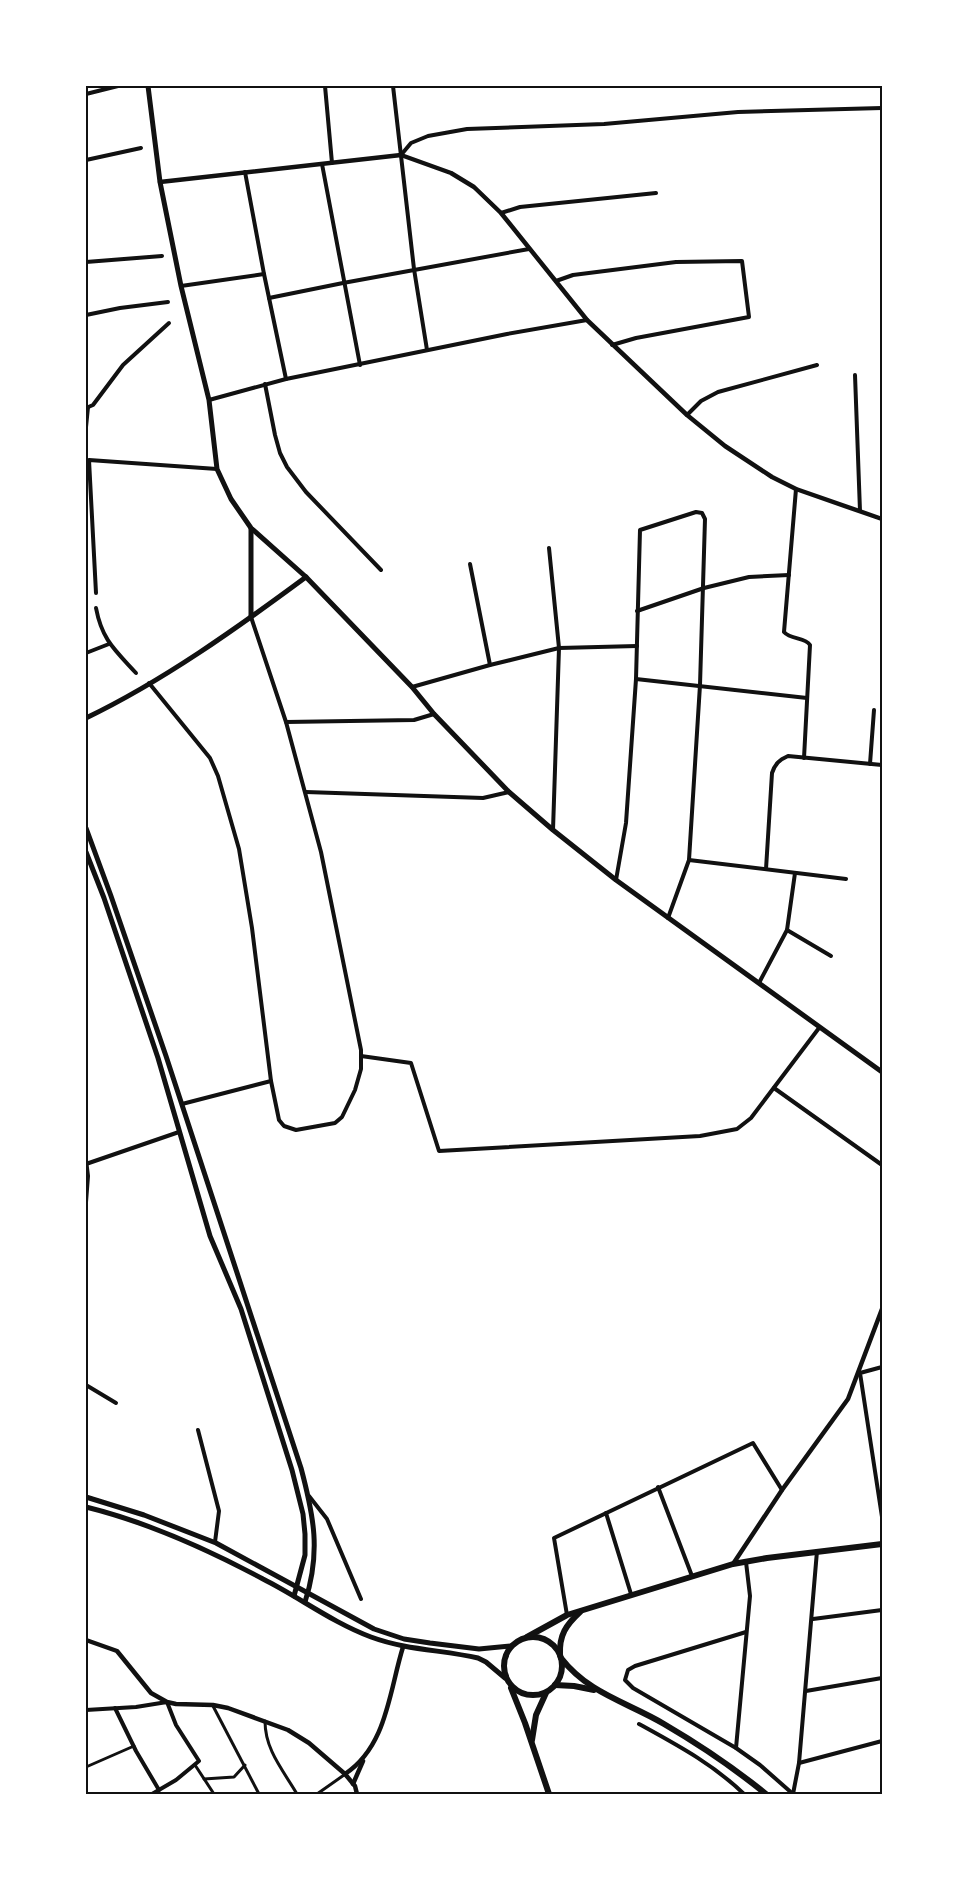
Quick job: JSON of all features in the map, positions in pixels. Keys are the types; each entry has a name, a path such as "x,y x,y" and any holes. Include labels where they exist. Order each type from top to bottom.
{"main road":[{"path":"148,86 160,182 181,286 209,400 217,469 231,499 251,528 306,577 509,792 553,830 616,880 882,1072"},
{"path":"251,528 251,617"},
{"path":"86,718 149,684 251,617 306,577"},
{"path":"86,828 181,1104 285,1417 308,1494 314,1525 315,1557 305,1602"},
{"path":"86,852 104,898 158,1058 210,1236 241,1309 292,1470 303,1514 304,1555 294,1596"},
{"path":"241,1309 248,1307"},
{"path":"86,1497 144,1515 214,1543 374,1629 404,1639 478,1649 511,1646 567,1615 733,1564 882,1544"},
{"path":"86,1507 167,1534 209,1552 357,1631 403,1647 478,1658 486,1662 505,1678 510,1686 549,1794"},
{"path":"532,1743 536,1715 546,1693 555,1685 561,1672 560,1644 563,1632 580,1611"},
{"path":"527,1638 546,1640 578,1677 597,1691 662,1722 718,1756 766,1794"},
{"path":"505,1678 504,1658 511,1646"},
{"path":"555,1685 597,1691"},
{"path":"510,1686 527,1695 546,1693"}],"street":[{"path":"86,94 118,86"},
{"path":"325,86 332,163"},
{"path":"393,86 414,269 427,350"},
{"path":"401,155 411,143 428,136 467,129 604,124 738,112 882,108"},
{"path":"86,160 141,148"},
{"path":"160,182 401,155 451,173 474,187 501,213 587,320 687,415 748,462 796,489 882,519"},
{"path":"322,164 360,365"},
{"path":"245,172 286,379"},
{"path":"501,213 520,207 656,193"},
{"path":"269,298 529,249"},
{"path":"86,262 162,256"},
{"path":"555,281 573,275 676,262 742,261 748,318 636,338 612,345"},
{"path":"181,286 264,274"},
{"path":"86,315 168,302"},
{"path":"209,400 286,379 587,320"},
{"path":"86,427 87,408 93,405 123,365 169,323"},
{"path":"687,415 701,401 718,392 817,365"},
{"path":"855,375 861,511"},
{"path":"265,384 275,435 287,467 306,492 381,570"},
{"path":"96,593 89,460 217,469"},
{"path":"796,489 784,632 794,638 807,641 810,645 804,758"},
{"path":"616,880 626,822 636,679 640,530 696,512 702,513 705,519 704,588 689,860 669,918"},
{"path":"549,548 559,648 553,830"},
{"path":"470,564 490,665"},
{"path":"638,610 704,588 749,577 789,575"},
{"path":"96,608 99,625 109,644 136,673"},
{"path":"149,684 210,758 218,776 239,849 252,928 271,1081 279,1120 284,1126 296,1130 334,1123 342,1117 355,1090 361,1069 361,1056 338,932 306,792 286,722 251,617"},
{"path":"86,653 109,644"},
{"path":"412,687 559,648 637,646"},
{"path":"636,679 807,698"},
{"path":"870,764 874,710"},
{"path":"286,722 414,720 434,714"},
{"path":"766,869 772,773 780,760 788,756 882,765"},
{"path":"306,792 483,798 509,792"},
{"path":"689,860 846,879"},
{"path":"759,983 787,930 795,873"},
{"path":"787,930 831,956"},
{"path":"361,1056 411,1063 439,1151 700,1136 737,1129 752,1119 819,1028"},
{"path":"181,1104 271,1081"},
{"path":"774,1088 882,1165"},
{"path":"86,1200 88,1182 86,1162 180,1132"},
{"path":"733,1564 782,1490 849,1399 882,1309"},
{"path":"860,1373 882,1367"},
{"path":"860,1373 882,1517"},
{"path":"86,1385 116,1403"},
{"path":"198,1430 219,1511 214,1543"},
{"path":"567,1615 554,1538 753,1443 782,1490"},
{"path":"658,1487 692,1576"},
{"path":"308,1494 327,1519 361,1599"},
{"path":"606,1513 631,1594"},
{"path":"793,1794 799,1763 818,1551"},
{"path":"736,1748 750,1596 746,1561"},
{"path":"813,1619 882,1610"},
{"path":"746,1632 635,1666 628,1670 625,1680 633,1688 736,1748 760,1765 793,1794"},
{"path":"86,1640 117,1651 151,1693 167,1702 228,1708 288,1730 309,1743 345,1774 357,1794"},
{"path":"317,1794 365,1756 380,1733 403,1647"},
{"path":"806,1691 882,1678"},
{"path":"86,1710 136,1707 167,1702"},
{"path":"167,1702 176,1725 214,1794"},
{"path":"213,1705 259,1794"},
{"path":"115,1708 159,1790"},
{"path":"265,1720 265,1737 270,1749 297,1794"},
{"path":"639,1724 697,1756 744,1794"},
{"path":"799,1763 882,1740"},
{"path":"86,1767 134,1746"},
{"path":"353,1784 365,1756"},
{"path":"152,1794 197,1763"},
{"path":"204,1779 234,1776 245,1765"}]}
